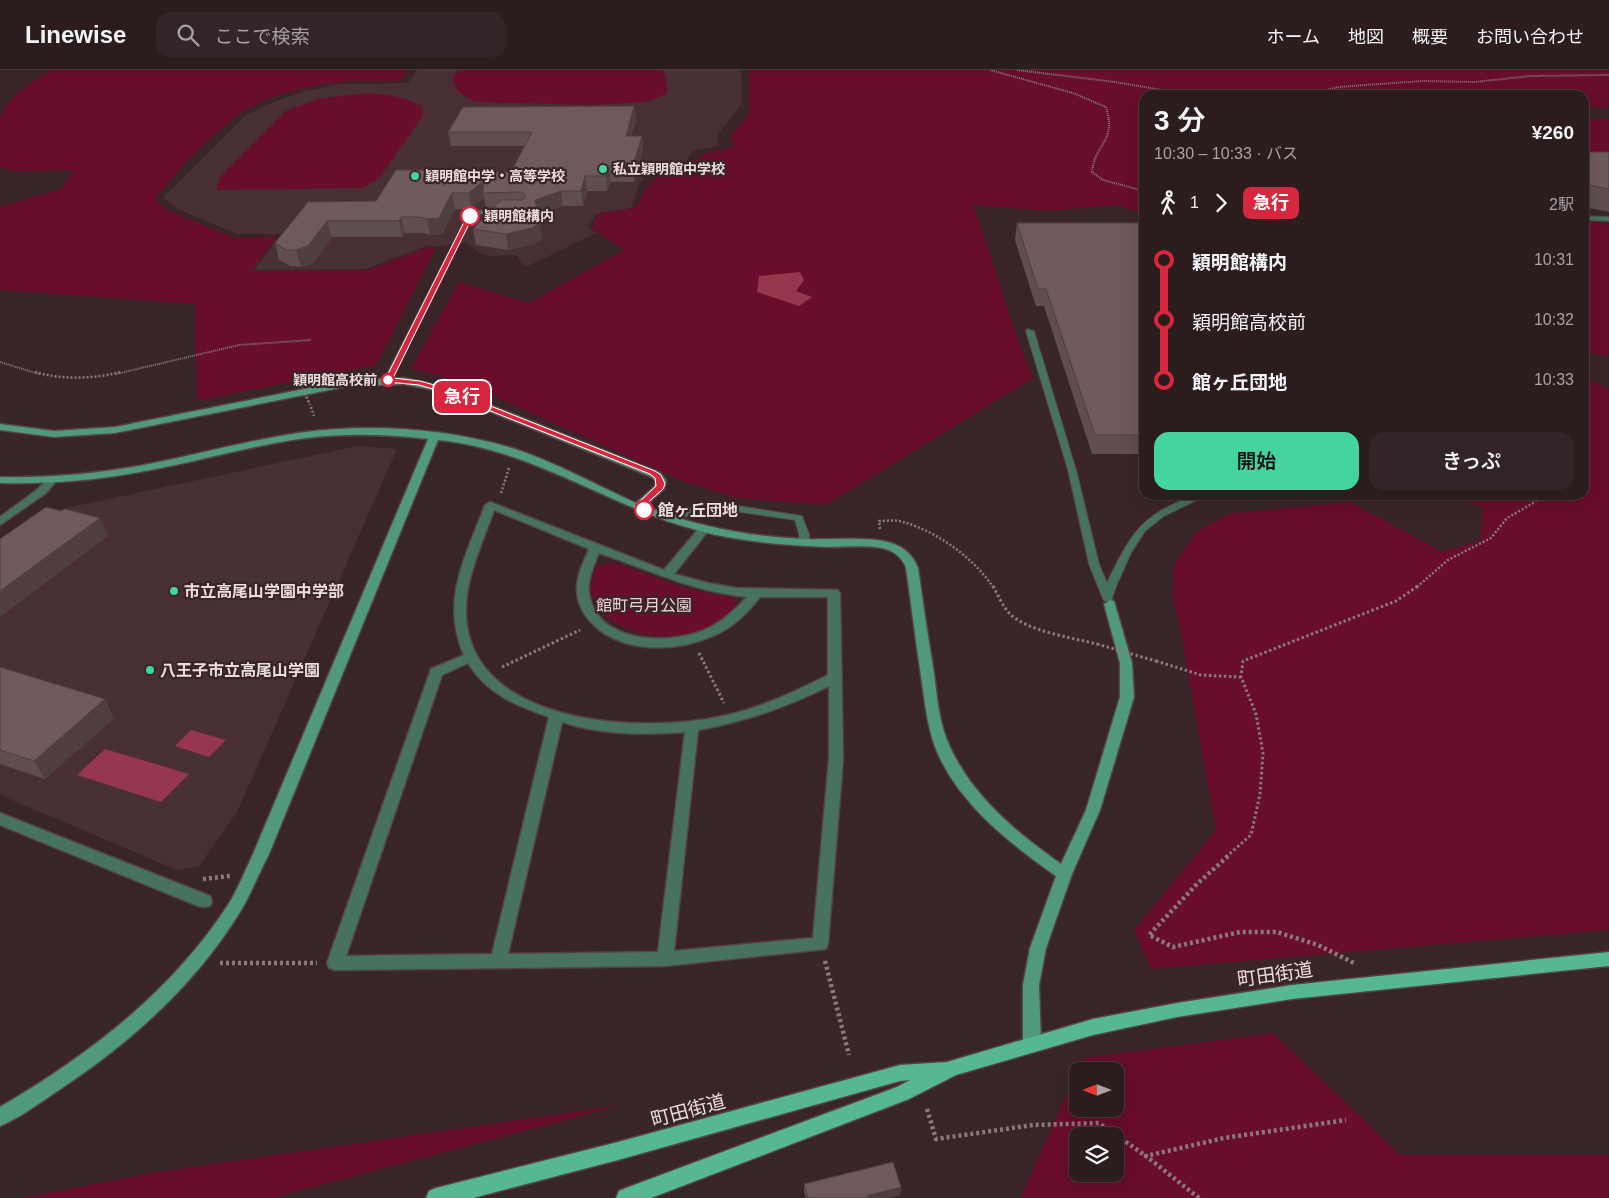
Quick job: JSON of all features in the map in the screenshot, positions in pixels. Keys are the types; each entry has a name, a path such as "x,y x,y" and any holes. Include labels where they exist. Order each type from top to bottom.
{"main road":[{"name":"町田街道","path":"626,1198 903,1093 952,1068 1093,1027 1177,1010 1292,992 1609,959"},
{"name":"町田街道","path":"436,1198 618,1151 900,1073 952,1068"}],"street":[{"path":"0,427 25,432 54,434 115,430 391,375 442,389 652,473 660,479 660,487 638,507"},
{"path":"0,480 53,480 141,468 302,436 368,433 434,436 476,442 525,456 667,519 704,529 767,541 881,544 900,550 911,562 934,721 949,763 978,802 1038,856 1064,874"},
{"path":"0,1117 77,1068 136,1020 206,947 233,909 250,878 434,436"},
{"path":"0,522 42,491 53,480"},
{"path":"471,657 436,672 335,962 665,960 820,944 836,759 834,593 757,593 722,590 666,575 490,505 465,578 459,606 461,630 471,657 483,676 510,697 556,717 603,728 647,731 692,727 731,720 810,691 835,678"},
{"path":"666,575 704,529"},
{"path":"596,547 587,566 583,594 587,608 597,622 609,632 628,639 646,642 693,639 730,622 740,614 757,593"},
{"path":"1032,1044 1031,985 1038,948 1064,874 1093,810 1127,696 1126,663 1108,600"},
{"path":"498,961 556,717"},
{"path":"665,960 692,727"},
{"path":"0,819 204,901"}],"lane":[{"path":"391,375 472,212 507,212"},
{"path":"1589,218 1609,219"},
{"path":"1030,331 1072,470 1094,564 1108,600"},
{"path":"1108,600 1127,550 1144,526 1169,508 1190,500"},
{"path":"667,519 713,505 799,518 804,534 804,543"}],"path":[{"path":"990,70 1039,85 1073,92 1106,107 1112,120 1110,134 1092,163 1092,172 1103,180 1139,189"},
{"path":"1018,70 1162,90"},
{"path":"1326,90 1338,87 1422,81 1475,82 1530,76 1609,75"},
{"path":"0,362 44,375 97,378 239,345 312,340"},
{"path":"300,382 314,416"},
{"path":"502,489 508,470"},
{"path":"1356,964 1328,949 1292,936 1251,931 1214,937 1173,947 1150,935 1196,885 1251,835 1260,794 1263,753 1256,714 1241,678 1243,661 1396,601 1416,588 1448,560 1491,538 1507,518 1536,500"},
{"path":"881,544 879,521 896,520 923,529 945,542 968,561 991,584 1012,616 1053,631 1201,675 1241,678"},
{"path":"483,676 597,622"},
{"path":"693,639 731,720"},
{"path":"176,890 187,881 229,876 250,878"},
{"path":"820,944 849,1055"},
{"path":"224,963 335,962"},
{"path":"927,1109 936,1139 1033,1125 1099,1123 1146,1156 1199,1198"},
{"path":"1146,1156 1224,1138 1346,1120"}],"shaded area":[{"name":"穎明館中学・高等学校","path":"417,70 741,70 742,103 717,136 718,146 694,150 686,161 652,170 639,183 631,208 596,214 588,227 596,233 526,267 516,255 491,256 480,253 466,242 438,247 429,245 366,269 254,270 281,234 237,234 178,209 163,198 246,115 302,92 341,84 408,83"},
{"path":"800,272 804,280 796,291 812,297 799,306 757,292 759,276"},
{"name":"八王子市立高尾山学園","path":"358,446 397,449 237,812 199,866 177,870 0,795 0,544 43,513"},
{"path":"191,730 226,740 209,757 175,746"},
{"path":"105,749 189,774 161,802 77,775"}],"green space":[{"path":"52,70 409,70 400,81 347,81 326,84 270,98 245,110 213,135 182,166 155,199 167,210 234,238 277,237 251,271 367,270 429,247 436,248 376,365 197,401 195,304 0,290 0,207 61,189 74,170 15,172 0,167 0,120 3,112 21,90"},
{"path":"458,70 662,70 666,76 667,94 646,102 591,105 475,102 458,92 452,80"},
{"path":"749,70 1609,70 1609,108 1589,107 1589,90 1139,90 1139,213 1118,205 1046,211 973,205 1024,357 1033,378 826,505 737,498 685,482 462,382 411,369 459,282 529,303 624,250 592,228 598,214 637,207 645,189 659,175 690,165 705,154 735,146 730,138 749,113"},
{"path":"367,93 409,100 422,106 423,116 379,178 363,188 217,190 219,178 286,111 318,99"},
{"path":"1589,118 1609,119 1609,172 1589,165"},
{"path":"1589,220 1609,225 1609,357 1589,352"},
{"path":"1589,379 1609,389 1609,930 1151,969 1134,930 1216,830 1173,598 1174,565 1196,532 1231,513 1350,502 1442,552 1480,541 1483,508 1464,500 1589,500"},
{"name":"館町弓月公園","path":"613,562 685,588 733,598 739,608 707,629 678,636 648,635 619,626 604,616 590,592 595,567"},
{"path":"1273,1033 1400,1155 1609,1155 1609,1198 1020,1198 1069,1089 1069,1118 1124,1118 1124,1062 1081,1062 1083,1058"},
{"path":"622,1105 272,1198 22,1198 158,1172"}],"building":[{"path":"634,106 626,136 642,136 633,166 609,166 606,176 585,176 581,191 561,191 535,200 540,223 532,228 506,234 473,229 501,200 522,200 526,197 522,192 483,193 484,180 469,193 452,193 439,218 401,217 399,221 327,221 308,246 296,250 286,250 275,243 308,202 376,201 396,170 511,172 532,132 448,132 463,107"},
{"path":"1589,152 1609,152 1609,189 1589,185"},
{"path":"1017,223 1139,223 1139,435 1095,435 1046,289 1038,289"},
{"path":"46,507 61,511 65,509 100,518 0,591 0,539"},
{"path":"0,667 105,699 34,761 0,750"},
{"path":"893,1162 901,1187 867,1196 868,1198 808,1198 804,1184"}],"bus line":[{"name":"急行","path":"470,216 388,380 420,383 442,389 658,476 661,481 660,487 638,507 644,510"}],"place":[{"name":"私立穎明館中学校","path":"603,169"},
{"name":"穎明館中学・高等学校","path":"415,176"},
{"name":"穎明館構内","path":"470,216"},
{"name":"穎明館高校前","path":"388,380"},
{"name":"館ヶ丘団地","path":"644,510"},
{"name":"市立高尾山学園中学部","path":"174,591"},
{"name":"八王子市立高尾山学園","path":"150,670"}]}
